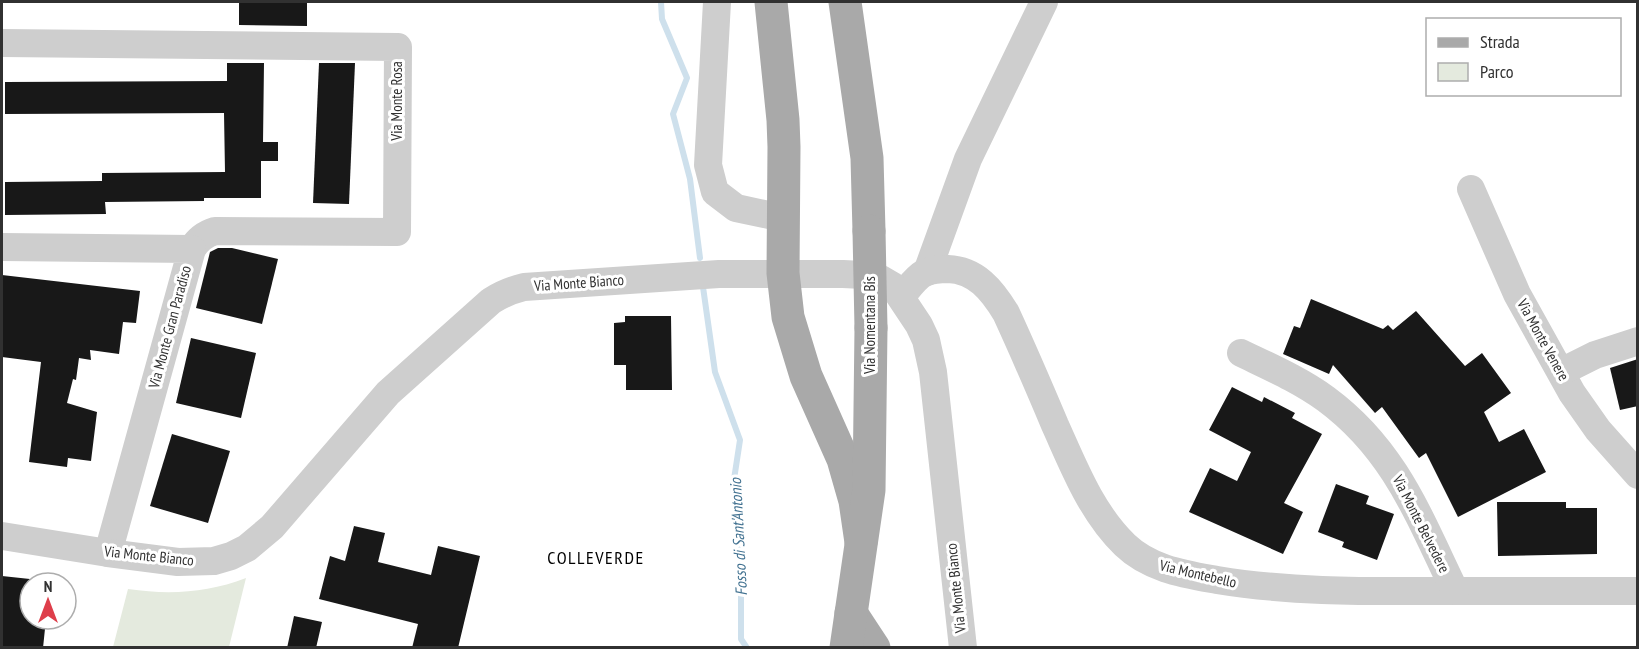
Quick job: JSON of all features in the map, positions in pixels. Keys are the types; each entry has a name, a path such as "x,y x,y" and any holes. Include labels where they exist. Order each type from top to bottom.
{"main road":[{"path":"771,2 783,120 783,273 788,317 806,376 843,459 855,501 861,542"},
{"name":"Via Nomentana Bis","path":"845,2 867,158 871,328 869,490 846,648"},
{"path":"851,613 874,648"}],"street":[{"path":"717,2 708,165 715,192 735,208 783,218"},
{"path":"901,297 915,281 927,272 968,159 1044,2"},
{"name":"Via Monte Rosa","path":"2,43 398,46 397,232 215,231 201,237 192,249"},
{"name":"Via Monte Venere","path":"1471,189 1517,294 1578,403 1591,422 1638,476"},
{"name":"Via Monte Gran Paradiso","path":"2,247 192,249 108,553"},
{"name":"Via Montebello","path":"927,272 952,269 969,274 978,279 997,298 1006,313 1085,491 1113,532 1142,558 1179,573 1239,584 1300,589 1638,591"},
{"name":"Via Monte Bianco","path":"2,536 178,562 214,561 231,556 247,548 272,527 388,393 491,301 506,292 524,287 709,275 783,273 863,275 881,279 893,286 919,325 926,340 933,372 963,648"},
{"path":"1561,372 1595,355 1638,341"},
{"name":"Via Monte Belvedere","path":"1241,353 1291,378 1325,399 1347,416 1377,448 1406,490 1455,591"}],"green space":[{"path":"246,578 229,647 113,647 128,589 158,592 202,590"}],"building":[{"path":"239,2 307,2 307,26 239,25"},
{"path":"227,63 264,63 263,142 278,142 278,161 261,161 261,198 105,202 106,214 5,215 5,182 102,181 102,173 225,172 224,113 5,114 5,82 227,81"},
{"path":"319,63 355,63 349,204 313,203"},
{"path":"218,248 232,248 278,259 262,324 196,308 210,252"},
{"path":"2,275 140,291 136,323 123,322 119,354 90,350 91,360 79,358 76,380 73,379 67,403 97,412 91,461 68,458 67,467 29,462 41,362 2,357"},
{"path":"1311,299 1383,329 1388,325 1393,330 1416,311 1465,366 1482,353 1511,393 1484,412 1499,442 1524,429 1546,472 1458,517 1426,453 1419,458 1382,407 1375,413 1333,365 1329,374 1283,354 1294,326 1300,328"},
{"path":"625,316 671,316 672,390 626,390 626,365 614,365 614,323 625,322"},
{"path":"191,338 256,353 241,418 176,403"},
{"path":"1638,359 1638,406 1620,410 1610,368"},
{"path":"1232,387 1262,402 1264,397 1295,413 1292,418 1322,434 1284,503 1303,512 1283,554 1189,512 1210,468 1237,481 1251,452 1209,430"},
{"path":"172,434 230,451 208,523 150,506"},
{"path":"1336,484 1369,496 1366,504 1394,514 1377,560 1342,547 1344,542 1318,532"},
{"path":"1497,502 1566,502 1566,508 1597,508 1597,554 1498,556"},
{"path":"354,526 385,533 378,562 431,575 438,546 480,556 458,648 412,648 418,624 319,599 330,556 345,561"},
{"path":"2,576 18,578 18,631 45,631 43,648 2,648"},
{"path":"294,616 322,622 316,648 287,648"}],"waterway":[{"name":"Fosso di Sant'Antonio","path":"661,2 662,19 687,78 673,114 690,179 700,258"},
{"name":"Fosso di Sant'Antonio","path":"703,287 715,372 740,440 733,486 741,540 741,639 747,648"}],"district":[{"name":"COLLEVERDE","path":"596,558"}]}
